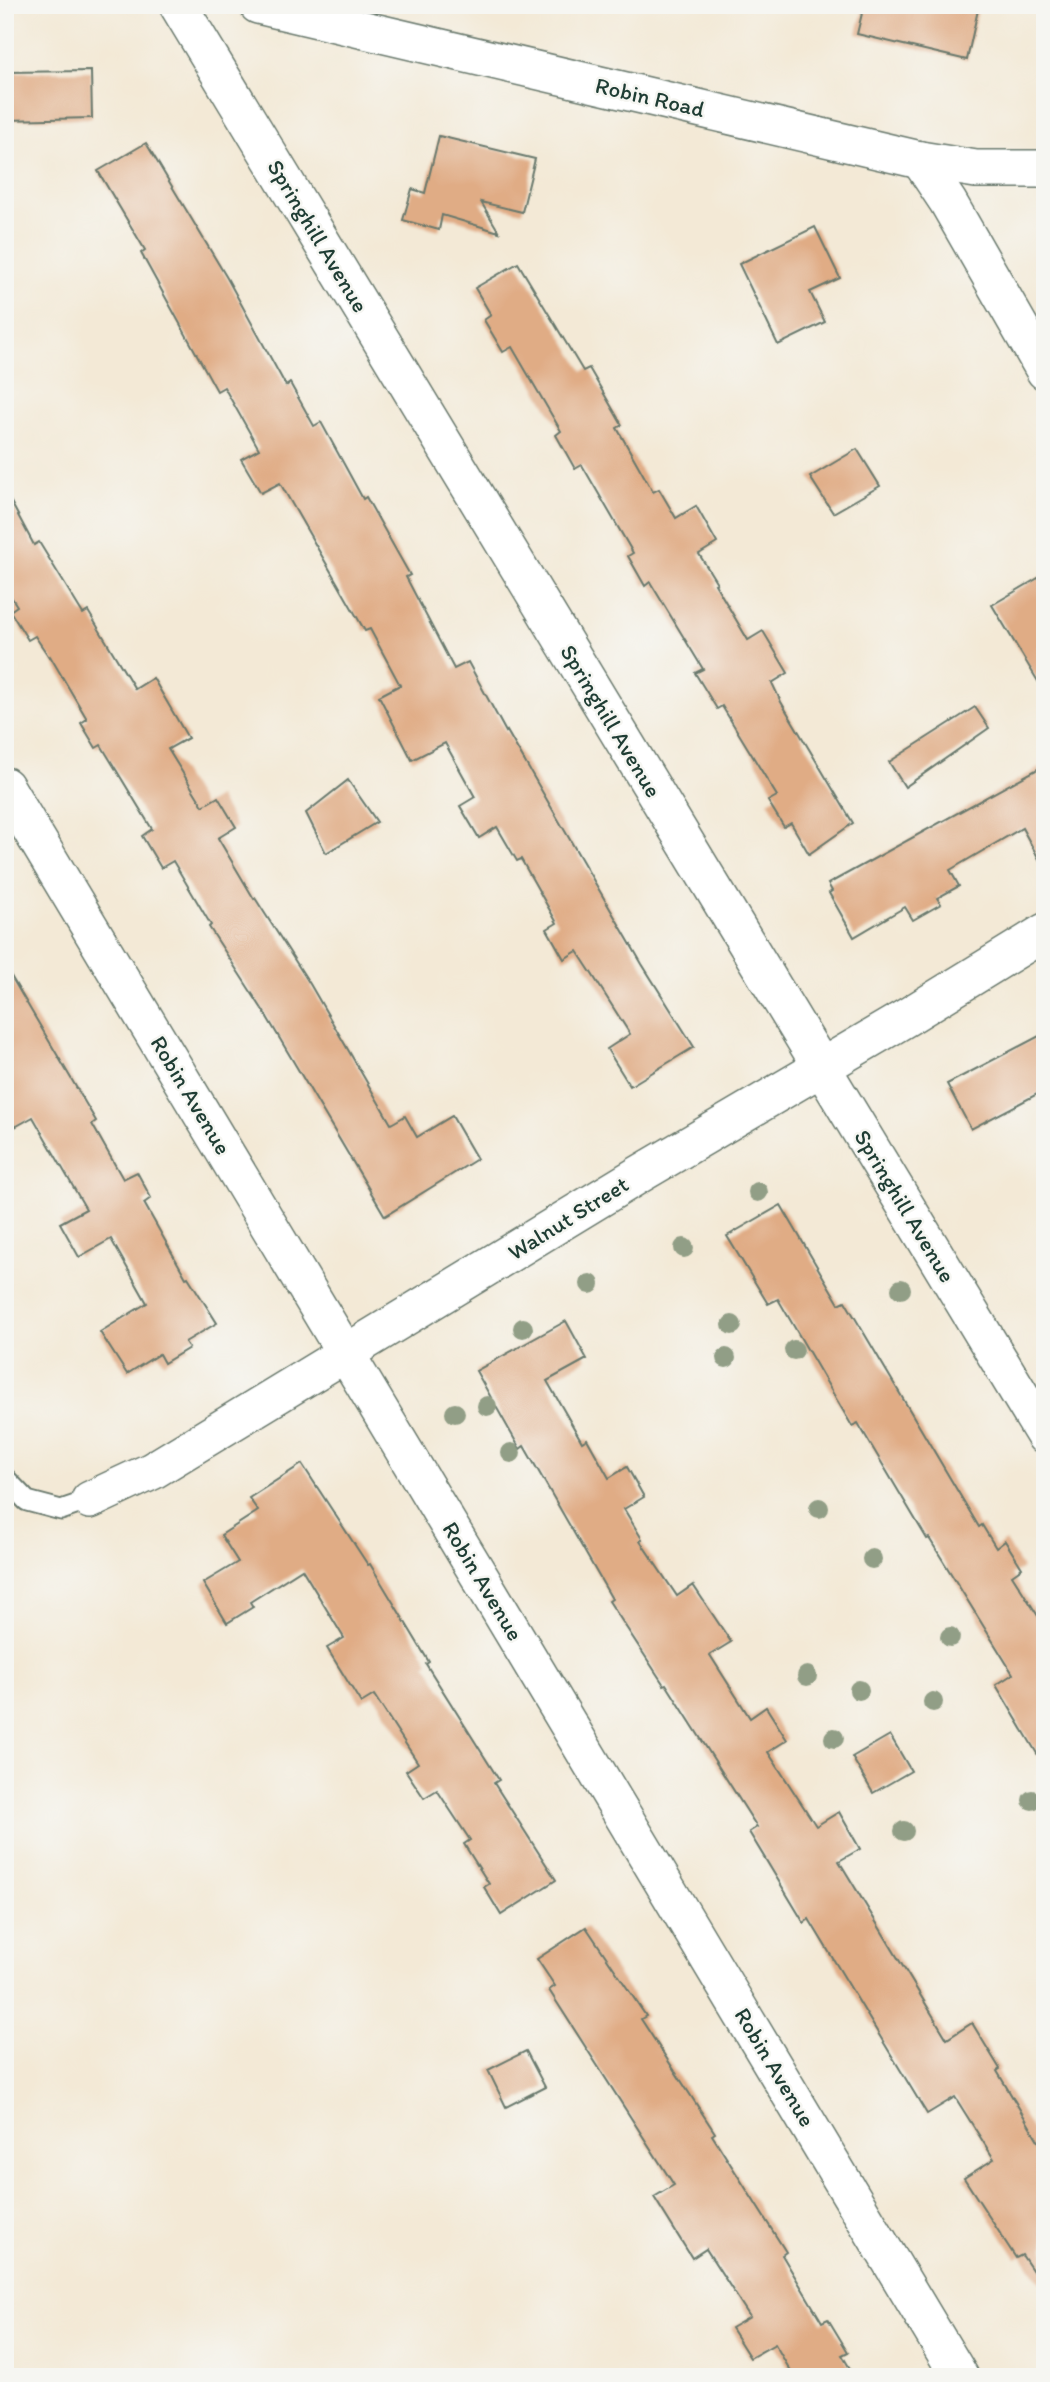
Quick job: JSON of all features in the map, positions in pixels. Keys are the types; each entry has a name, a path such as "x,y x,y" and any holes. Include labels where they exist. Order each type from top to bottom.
{"street":[{"name":"Springhill Avenue","path":"178,5 1045,1436"},
{"name":"Robin Road","path":"258,5 920,160 976,169 1045,169"},
{"path":"920,160 948,202 1045,371"},
{"name":"Robin Avenue","path":"5,786 960,2377"},
{"name":"Walnut Street","path":"90,1500 152,1471 1045,932"}],"lane":[{"path":"5,1478 27,1501 61,1510 90,1500"}],"building":[{"path":"864,5 979,5 967,60 857,34"},
{"path":"91,71 92,118 5,120 5,72"},
{"path":"439,136 535,159 522,212 481,202 499,232 442,215 439,230 403,220 412,189 425,193"},
{"path":"146,143 227,278 286,386 290,383 314,426 321,422 363,499 366,497 410,575 406,577 454,669 468,662 642,964 694,1047 630,1086 607,1049 630,1034 577,951 564,959 547,929 557,923 521,859 517,861 497,827 479,838 460,806 475,797 445,743 412,760 379,696 400,685 370,629 365,631 280,483 261,493 241,459 259,449 224,387 217,391 141,253 145,250 98,171"},
{"path":"815,227 840,278 810,292 825,322 778,345 739,264"},
{"path":"518,263 583,371 589,368 622,425 617,428 653,492 659,489 676,518 696,506 717,543 699,554 748,640 763,631 788,673 772,683 853,823 809,854 791,823 784,827 768,801 777,796 722,706 717,709 695,673 703,669 650,582 645,586 628,556 633,553 582,465 575,469 556,435 561,431 512,347 503,352 484,320 491,315 475,288"},
{"path":"857,449 880,486 833,513 810,477"},
{"path":"5,491 34,545 39,542 83,614 88,611 135,689 153,678 188,738 168,749 203,806 218,797 236,827 218,838 310,984 391,1124 405,1116 417,1137 452,1116 477,1159 385,1216 264,1012 209,927 211,925 173,861 161,868 142,836 152,829 101,745 96,748 81,723 87,719 50,656 35,636 28,640 10,611 17,606 5,587"},
{"path":"1045,574 1045,693 992,605"},
{"path":"975,707 989,728 905,787 889,762"},
{"path":"1045,765 1045,870 1022,828 950,870 959,886 937,898 941,904 913,920 905,907 854,937 829,893 832,891 828,884"},
{"path":"348,780 377,822 326,853 306,813"},
{"path":"5,966 96,1121 92,1124 123,1179 137,1172 151,1198 144,1203 186,1278 188,1277 217,1323 185,1342 189,1348 164,1363 159,1354 127,1374 100,1332 147,1303 111,1239 79,1257 60,1223 86,1209 33,1117 15,1127 5,1110"},
{"path":"1045,1033 1045,1090 971,1129 947,1084"},
{"path":"781,1205 839,1304 845,1301 979,1527 982,1525 996,1548 1005,1541 1022,1568 1012,1575 1045,1627 1045,1767 996,1685 1013,1674 929,1538 927,1539 858,1423 852,1426 778,1299 768,1304 727,1236"},
{"path":"566,1321 587,1359 547,1381 582,1442 587,1439 609,1478 627,1467 644,1497 624,1509 642,1539 640,1541 677,1596 693,1585 731,1642 710,1655 750,1718 766,1707 787,1740 768,1752 816,1826 839,1812 860,1849 839,1861 947,2039 972,2023 1045,2152 1045,2289 1022,2255 1016,2258 964,2178 994,2159 955,2097 927,2114 809,1919 804,1923 749,1832 757,1827 666,1684 664,1685 609,1601 612,1599 524,1446 520,1449 476,1371"},
{"path":"302,1464 368,1565 370,1564 429,1662 426,1664 499,1780 494,1783 556,1880 501,1915 484,1887 489,1884 464,1844 470,1840 437,1790 424,1798 406,1771 418,1763 374,1695 361,1703 327,1648 344,1638 302,1569 250,1602 253,1607 227,1623 203,1583 238,1562 221,1535 258,1511 249,1498"},
{"path":"890,1735 911,1771 873,1793 852,1757"},
{"path":"586,1927 646,2016 641,2019 715,2133 712,2135 786,2252 782,2255 822,2322 828,2319 848,2352 842,2355 855,2377 794,2377 775,2344 750,2358 731,2328 750,2317 706,2249 692,2258 654,2197 674,2185 549,1990 555,1986 537,1959"},
{"path":"526,2051 545,2087 506,2107 488,2070"}]}
